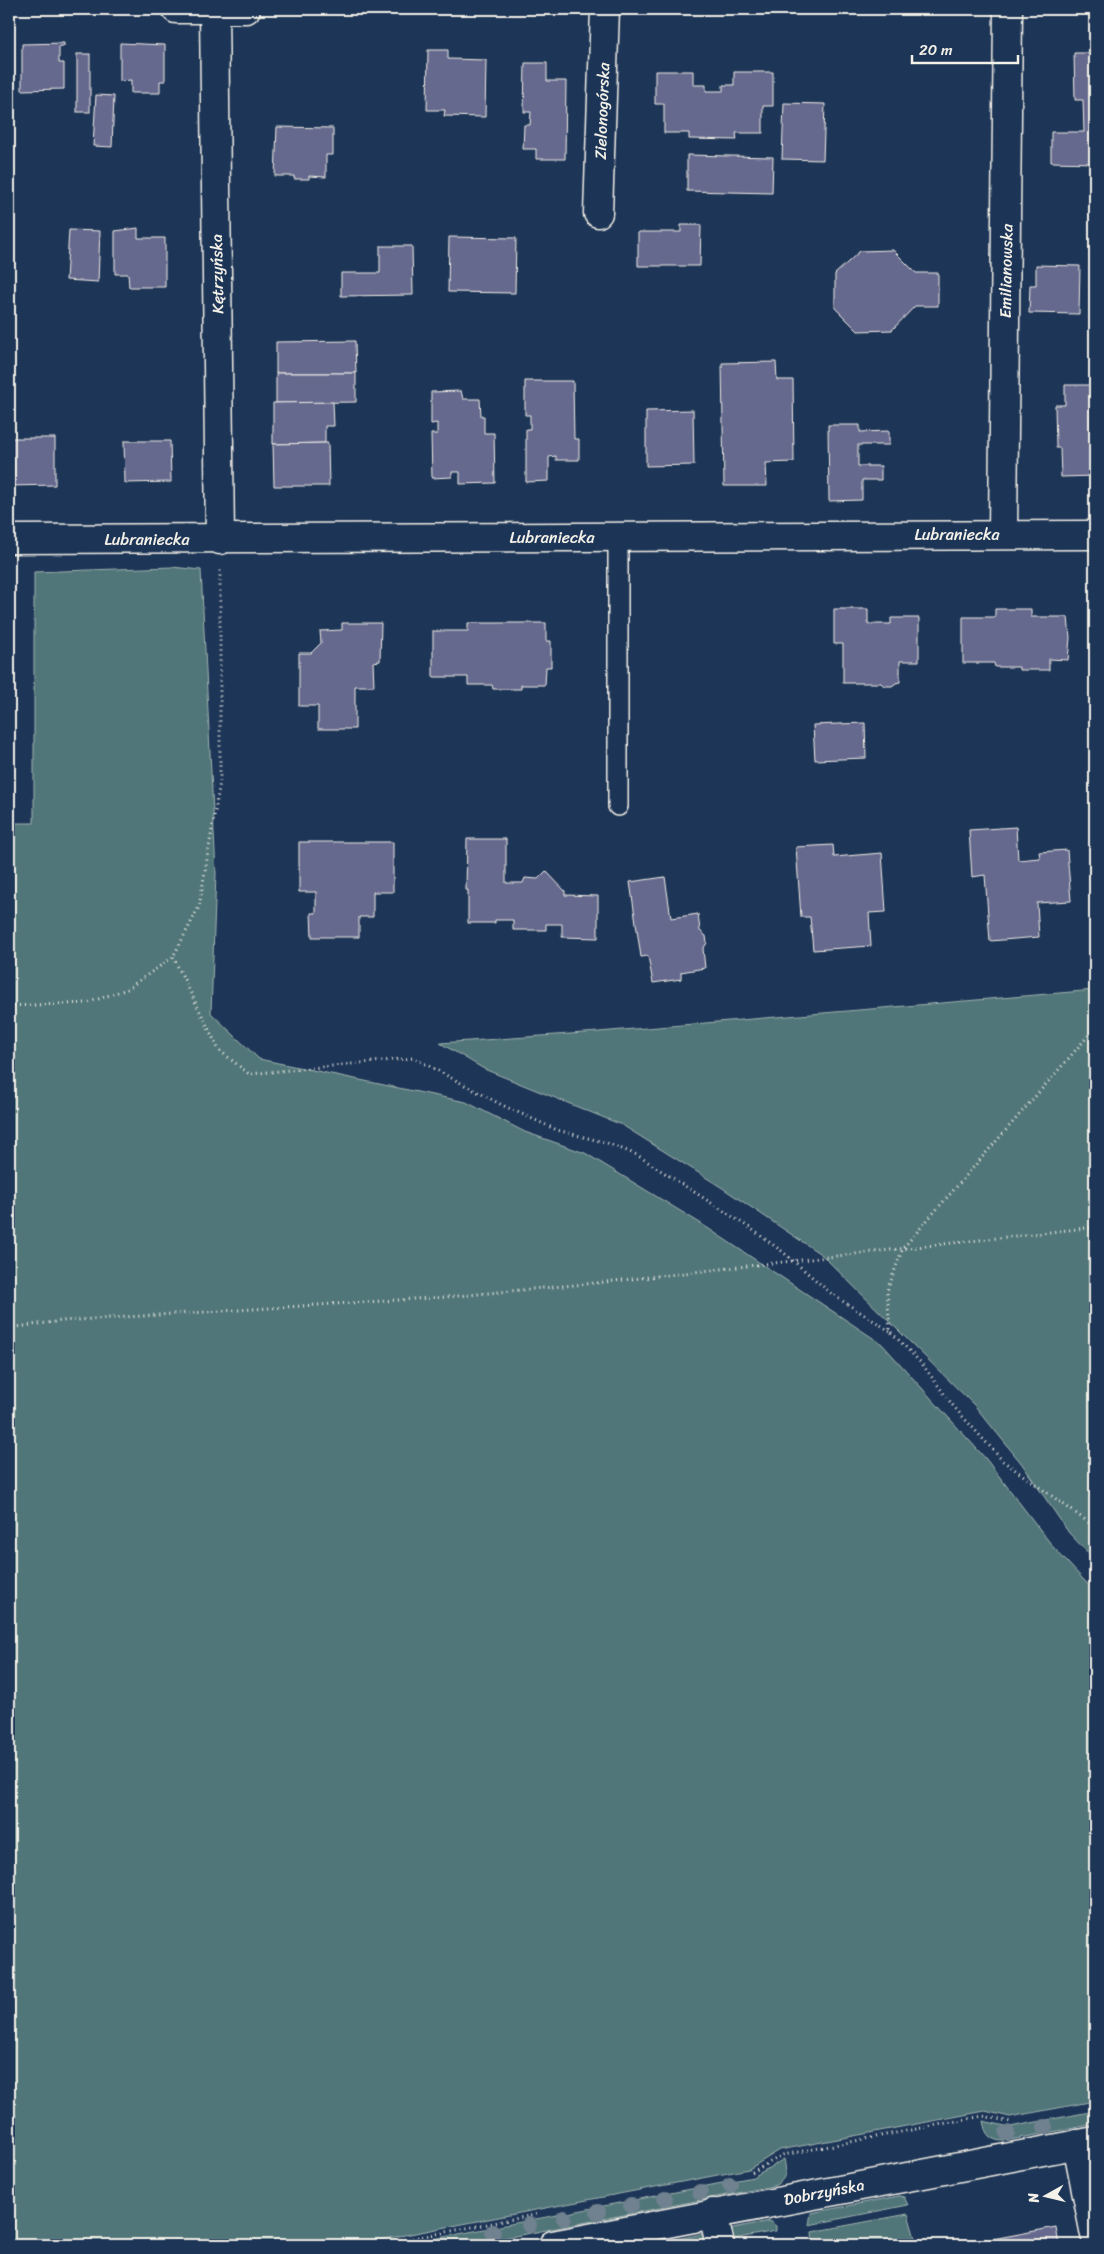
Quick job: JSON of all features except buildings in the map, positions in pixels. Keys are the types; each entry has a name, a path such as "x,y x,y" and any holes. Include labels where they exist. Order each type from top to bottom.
{"street":[{"path":"176,9 246,9"},
{"name":"Kętrzyńska","path":"214,9 220,540"},
{"name":"Zielonogórska","path":"598,213 605,9"},
{"name":"Emilianowska","path":"1003,534 1008,9"},
{"name":"Lubraniecka","path":"9,539 220,540 618,536 1095,535"},
{"path":"1086,2142 1095,2235"},
{"name":"Dobrzyńska","path":"553,2245 1086,2142"},
{"path":"713,2213 720,2245"}],"lane":[{"path":"618,536 618,806"}],"path":[{"path":"9,1006 87,1003 128,989 173,957 199,907 220,782 220,540"},
{"path":"173,957 219,1050 249,1074 414,1058 502,1105 557,1130 607,1143 637,1156 750,1228 833,1294 890,1331 922,1364 954,1406 1003,1461 1095,1527"},
{"path":"890,1331 887,1290 902,1248 1095,1028"},
{"path":"9,1328 62,1321 446,1297 596,1283 1095,1227"},
{"path":"751,2173 782,2154 983,2116 1009,2123 1019,2121"},
{"path":"378,2245 550,2212"}],"green space":[{"path":"172,567 201,570 216,873 211,1013 259,1059 466,1102 525,1132 585,1153 700,1223 882,1344 986,1459 1054,1548 1095,1592 1095,2101 1010,2117 985,2111 780,2150 749,2169 353,2245 9,2245 9,823 34,823 34,572"},
{"path":"1095,990 1095,1560 1069,1533 1022,1464 975,1406 822,1255 721,1187 622,1125 484,1069 440,1043 599,1032"},
{"path":"1095,2111 1095,2124 1004,2141 995,2140 989,2136 983,2121 1010,2127"},
{"path":"784,2159 783,2179 773,2186 469,2245 402,2245 753,2177"},
{"path":"899,2196 904,2197 908,2205 809,2225 811,2213"},
{"path":"908,2214 917,2245 813,2245 812,2232"},
{"path":"769,2221 776,2226 776,2231 701,2245 646,2245"}]}
